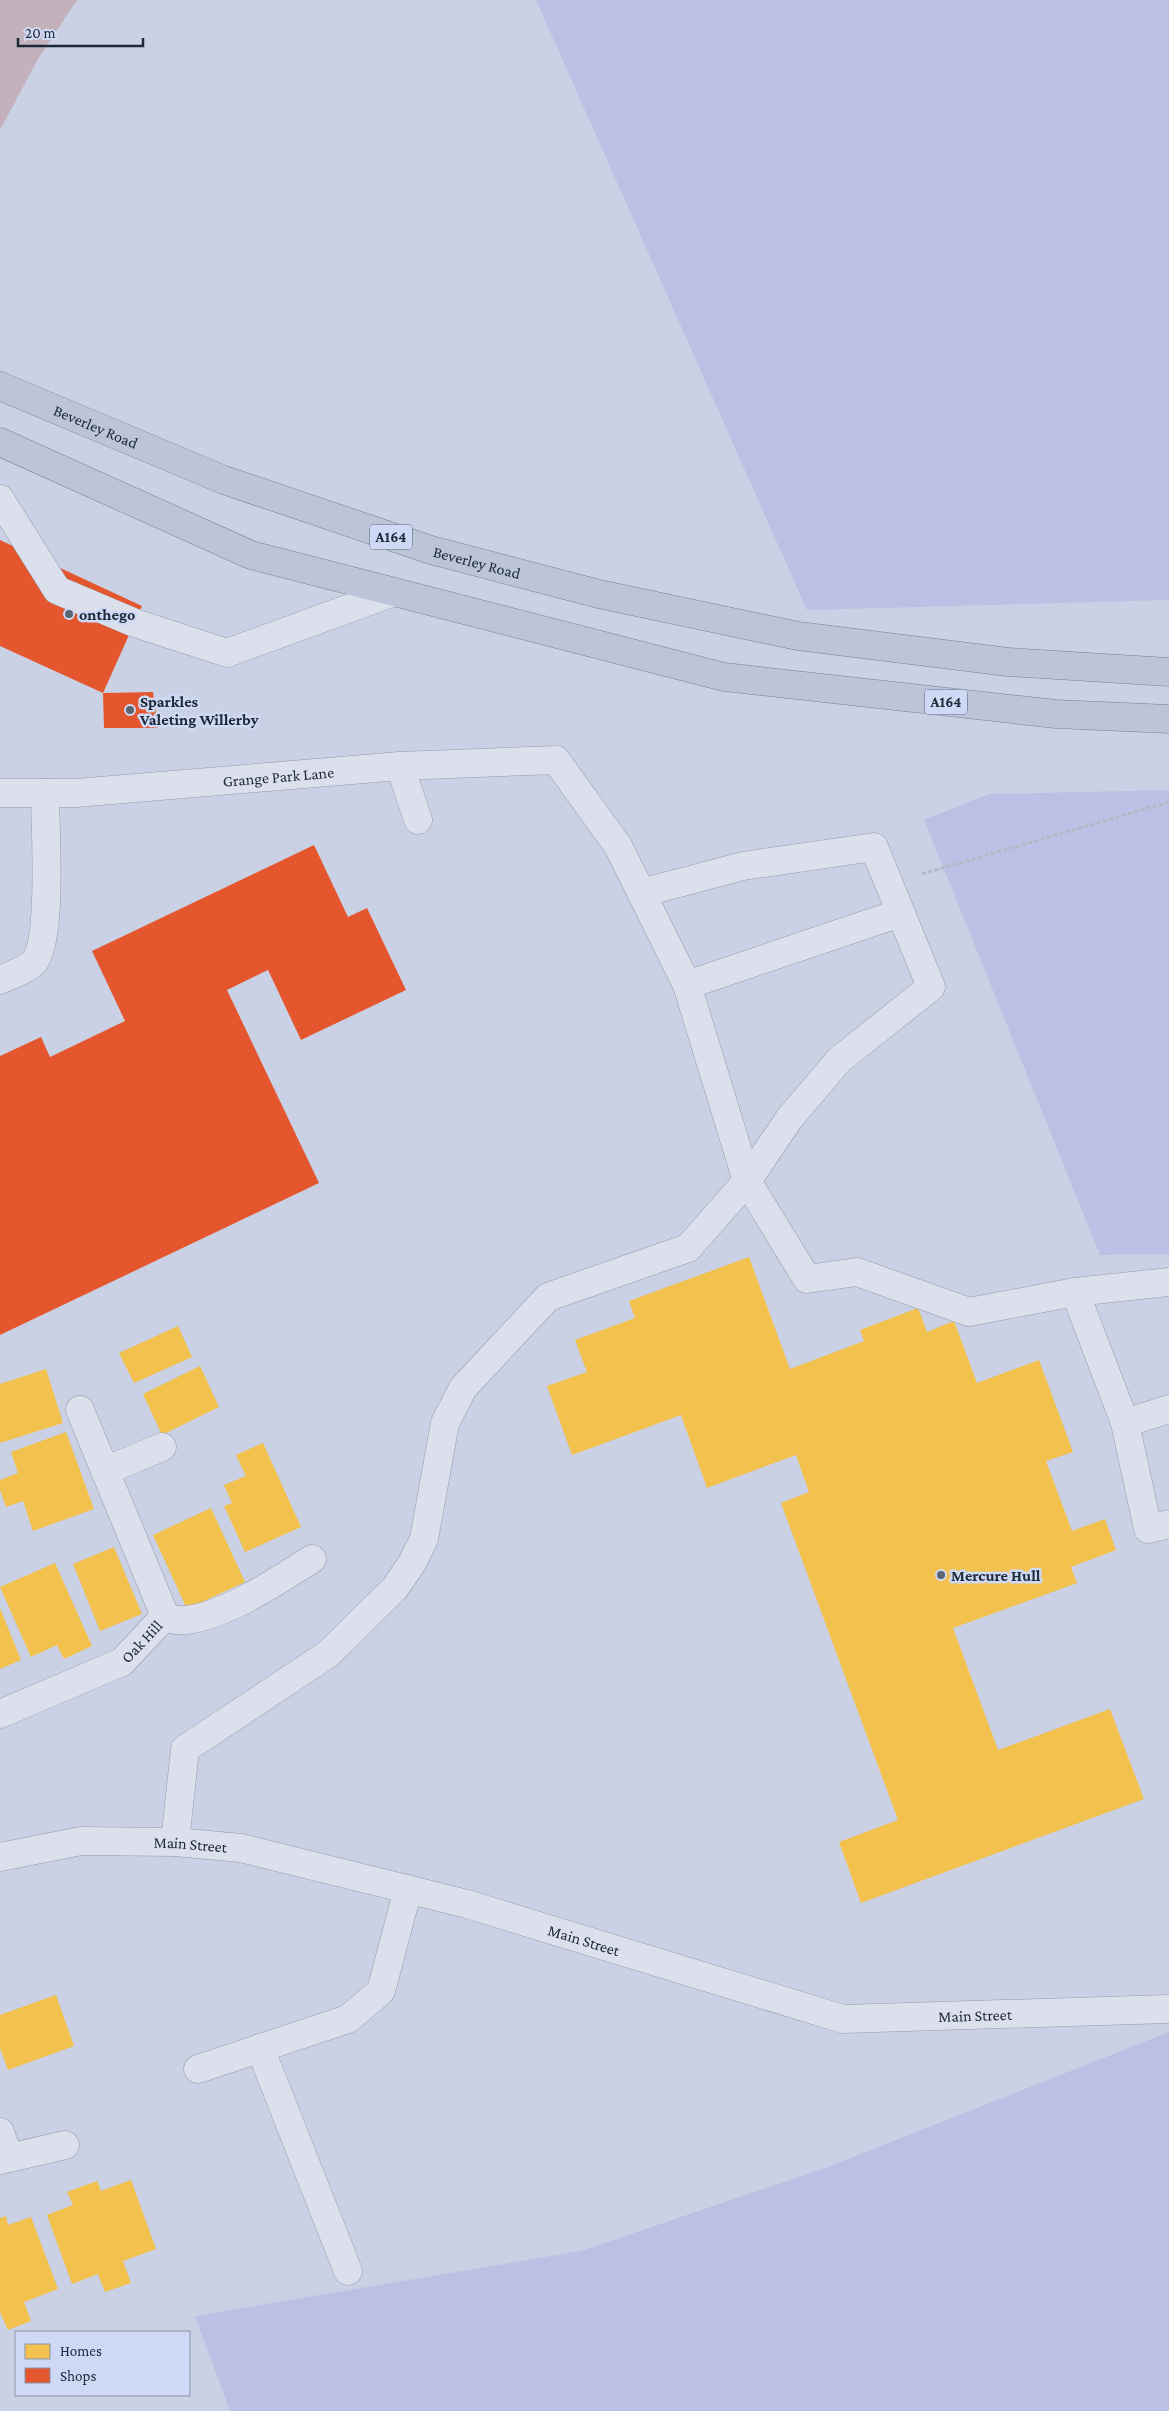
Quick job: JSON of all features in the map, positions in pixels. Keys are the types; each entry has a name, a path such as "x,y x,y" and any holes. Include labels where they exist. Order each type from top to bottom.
{"highway":[{"name":"Beverley Road","path":"0,386 224,480 431,550 598,594 798,636 1008,662 1169,672"},
{"name":"A164","path":"0,442 251,554 724,678 1056,714 1169,720"}],"street":[{"path":"0,499 57,590 135,623 227,653 394,592"},
{"name":"Grange Park Lane","path":"0,793 76,793 400,766 556,760 618,846 641,893"},
{"path":"400,766 418,820"},
{"path":"0,980 34,962 42,944 46,910 45,793"},
{"path":"175,1842 185,1749 328,1654 395,1588 412,1563 424,1539 446,1423 463,1388 548,1297 688,1248 747,1180 789,1118 839,1060 931,987 874,847 743,866 641,893 687,985 747,1180 807,1279 857,1272 969,1312 1075,1292 1169,1282"},
{"path":"687,985 900,913"},
{"path":"1075,1292 1125,1424 1148,1529 1169,1524"},
{"path":"1125,1424 1169,1409"},
{"name":"Oak Hill","path":"0,1714 122,1662 165,1616 80,1410"},
{"path":"105,1471 162,1447"},
{"path":"162,1618 185,1620 206,1615 264,1590 312,1559"},
{"name":"Main Street","path":"0,1857 81,1841 175,1842 241,1848 467,1904 843,2020 1168,2009"},
{"path":"198,2069 348,2019 381,1991 408,1889"},
{"path":"260,2048 348,2271"},
{"path":"0,2132 4,2159 65,2145"}],"path":[{"path":"889,884 1169,802"}],"shaded area":[{"path":"0,0 77,0 38,59 0,130"},
{"path":"536,0 1169,0 1169,600 807,610"},
{"path":"1169,790 1169,1254 1100,1255 924,820 989,794"},
{"path":"1169,2032 1169,2411 230,2411 195,2316 581,2251 825,2168"}],"building: Homes":[{"name":"Mercure Hull","path":"749,1257 790,1369 864,1341 860,1330 918,1308 927,1332 954,1321 977,1383 1039,1360 1073,1452 1046,1461 1072,1531 1105,1519 1116,1550 1071,1567 1077,1583 953,1628 998,1750 1110,1709 1144,1799 861,1903 839,1842 898,1820 781,1503 809,1492 796,1455 707,1488 681,1415 572,1455 547,1386 587,1372 575,1340 635,1318 629,1301"},
{"path":"178,1326 192,1357 134,1383 119,1353"},
{"path":"200,1366 219,1407 162,1435 143,1394"},
{"path":"46,1369 63,1423 0,1443 0,1384"},
{"path":"66,1432 94,1509 33,1531 23,1501 6,1507 0,1490 0,1480 18,1473 11,1452"},
{"path":"263,1443 301,1527 245,1552 224,1506 232,1503 224,1485 246,1476 236,1455"},
{"path":"211,1508 245,1582 187,1609 153,1535"},
{"path":"114,1547 142,1614 100,1631 73,1564"},
{"path":"55,1563 92,1646 64,1659 57,1645 31,1657 0,1587"},
{"path":"0,1608 21,1660 0,1669"},
{"path":"56,1995 74,2046 8,2070 0,2048 0,2015"},
{"path":"131,2180 156,2249 123,2261 131,2283 105,2292 98,2274 72,2284 47,2215 73,2205 67,2192 97,2181 101,2191"},
{"path":"6,2216 8,2225 31,2217 58,2289 24,2302 31,2321 8,2330 0,2312 0,2218"}],"building: Shops":[{"name":"onthego","path":"0,540 142,606 103,693 0,646"},
{"name":"Sparkles Valeting Willerby","path":"153,692 158,728 104,728 103,693"},
{"path":"314,845 348,917 367,908 406,990 301,1040 268,970 227,990 319,1183 0,1335 0,1056 41,1037 50,1057 125,1021 92,951"}],"place":[{"name":"onthego","path":"69,614"},
{"name":"Sparkles Valeting Willerby","path":"130,710"},
{"name":"Mercure Hull","path":"941,1575"}]}
